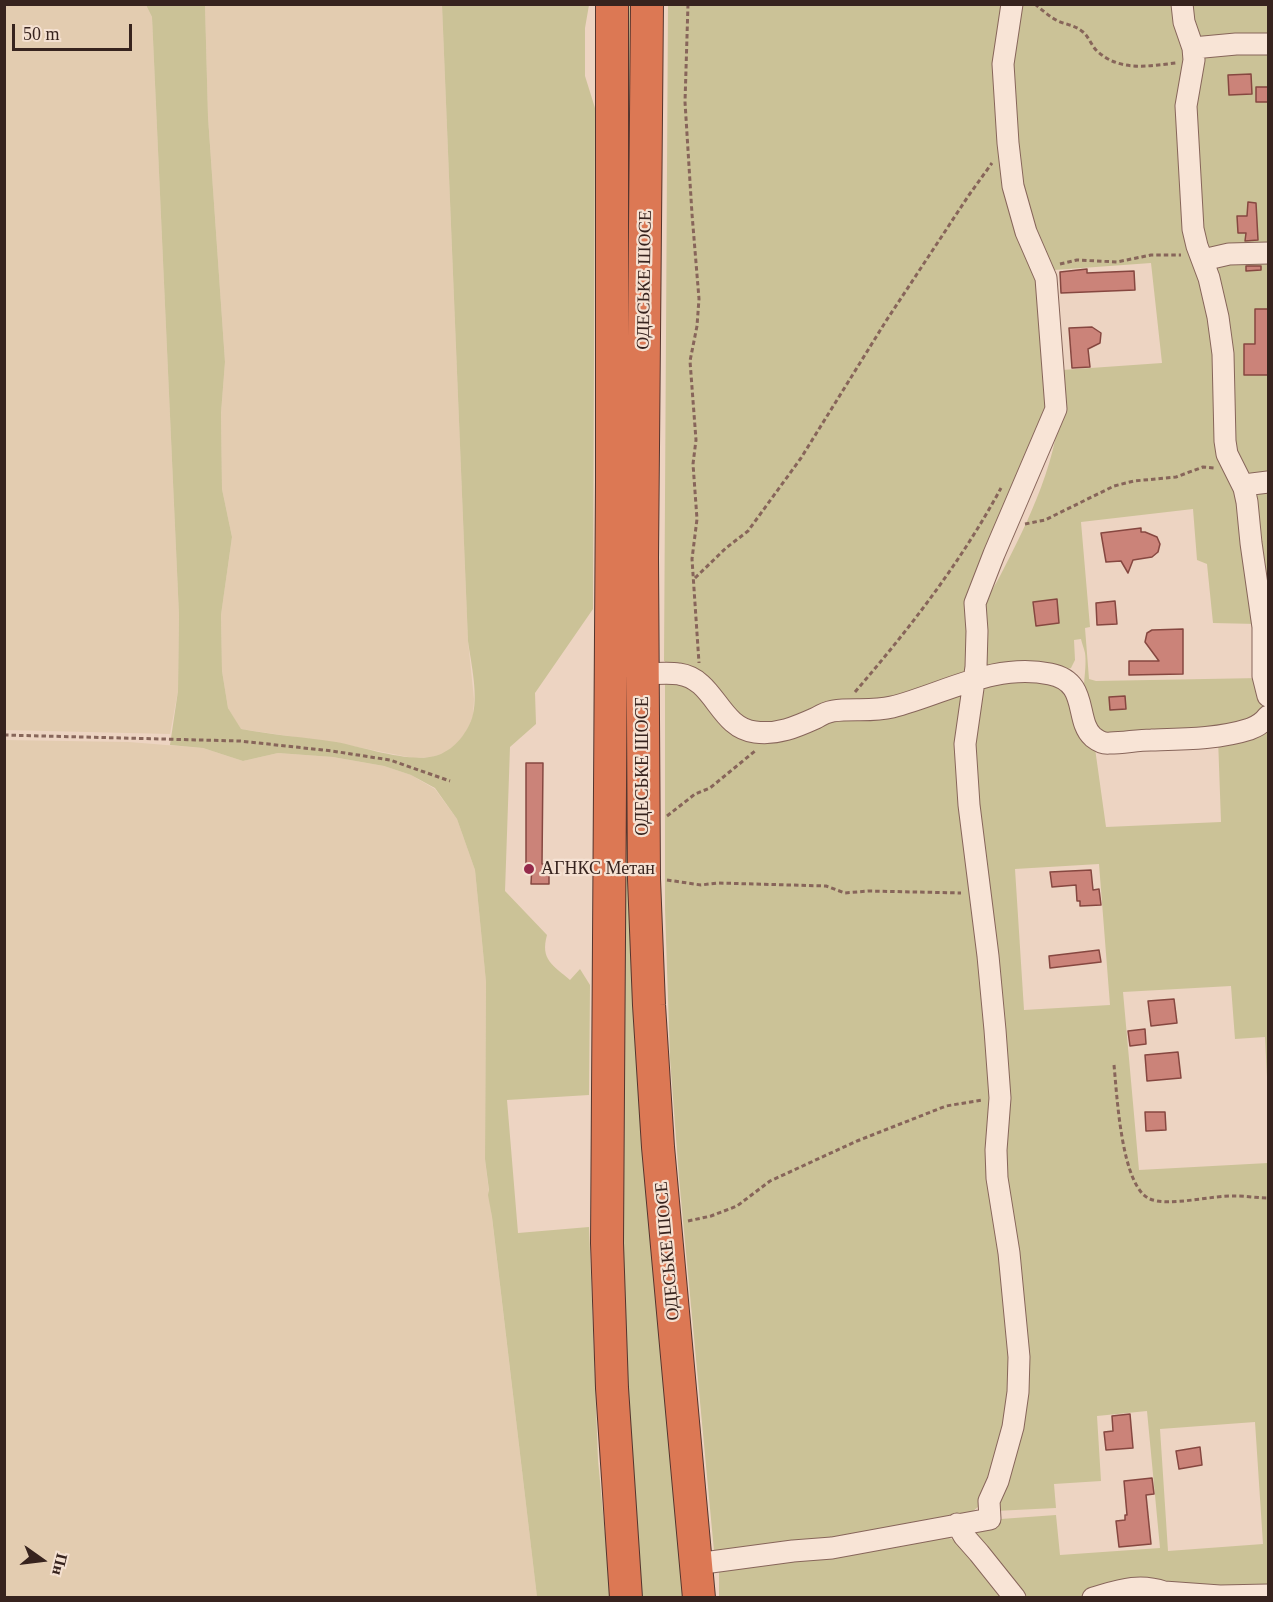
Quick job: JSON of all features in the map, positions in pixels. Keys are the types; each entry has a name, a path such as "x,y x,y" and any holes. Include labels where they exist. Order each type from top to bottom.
{"highway":[{"name":"ОДЕСЬКЕ ШОСЕ","path":"612,4 612,493 607,1243 612,1388 626,1598"},
{"name":"ОДЕСЬКЕ ШОСЕ","path":"647,4 642,819 653,1074 699,1598"}],"lane":[{"path":"696,1564 832,1548 990,1519 989,1501 998,1481 1013,1427 1018,1392 1017,1321 1010,1252 997,1168 1000,1098 992,987 969,805 965,744 974,681 977,631 975,603 1056,409 1046,278 1026,232 1013,186 1008,143 1003,64 1012,4"},
{"path":"1182,4 1184,22 1193,48 1186,106 1193,229 1218,317 1223,354 1225,441 1229,460 1244,488 1254,569 1264,591 1263,676 1269,696"},
{"path":"1193,48 1269,44"},
{"path":"1203,260 1229,254 1269,252"},
{"path":"1244,488 1252,484 1269,482"},
{"path":"642,674 679,674 702,684 714,697 725,715 739,727 752,732 770,734 786,731 831,711 890,708 1008,671 1053,674 1068,683 1076,690 1088,731 1094,738 1109,744 1207,737 1248,730 1261,725 1269,716"},
{"path":"957,1524 964,1536 1015,1598"},
{"path":"1093,1598 1149,1587 1165,1595 1269,1595"}],"path":[{"path":"688,4 685,102 699,299 697,326 690,361 696,440 693,464 697,519 692,559 702,684"},
{"path":"1035,4 1058,21 1072,24 1082,31 1095,49 1126,67 1137,68 1177,63 1192,70"},
{"path":"694,578 748,531 801,458 885,321 969,195 1008,143"},
{"path":"1046,278 1057,265 1077,260 1117,262 1166,254 1203,260"},
{"path":"1006,528 1045,520 1114,486 1134,481 1176,477 1203,467 1224,466 1229,460"},
{"path":"831,711 855,693 927,605 979,528 1004,482"},
{"path":"642,819 667,816 695,794 710,788 751,756 770,734"},
{"path":"4,735 240,741 390,760 450,781"},
{"path":"644,879 666,879 700,885 718,883 826,886 845,893 869,891 964,893 980,897"},
{"path":"1114,1065 1120,1130 1131,1175 1143,1195 1152,1200 1167,1201 1237,1196 1269,1198"},
{"path":"665,1224 711,1216 737,1206 770,1181 857,1141 946,1106 1000,1098"}],"shaded area":[{"path":"633,4 631,293 687,1597 635,1597 619,1348 623,5"},
{"path":"5,5 146,5 152,17 179,615 178,691 170,734 5,730"},
{"path":"146,5 205,5 208,117 225,362 221,413 222,489 232,537 221,615 222,671 228,708 241,729 336,742 386,754 424,758 442,754 458,742 472,718 475,700 468,641 442,5 589,5 585,28 585,76 595,108 593,609 535,693 536,724 510,747 505,891 547,935 545,950 553,966 570,980 580,969 590,985 589,1095 507,1100 518,1233 589,1227 598,1460 611,1597 537,1597 488,1195 485,1159 486,982 475,870 457,819 435,788 411,775 384,766 333,757 278,753 243,761 203,748 170,745 178,691 179,615 152,17"},
{"path":"205,5 442,5 468,641 474,699 473,716 458,743 444,753 433,757 413,758 337,743 240,729 228,708 222,671 221,615 232,537 222,489 221,413 225,362 208,117"},
{"path":"668,5 1008,5 998,85 1042,280 1049,440 1035,485 1015,532 977,607 971,678 754,729 664,661"},
{"path":"1018,5 1178,5 1191,60 1183,105 1190,238 1208,286 1217,343 1221,448 1241,495 1245,512 1259,614 1261,682 1266,708 1257,724 1202,734 1109,740 1096,735 1084,716 1085,653 1081,639 1074,640 1075,660 1071,668 1065,670 1010,669 978,676 979,637 984,608 1022,533 1041,487 1049,464 1059,416 1056,318 1049,274 1027,224 1020,198 1011,143 1007,86 1012,31","holes":["1151,263 1162,363 1062,370 1054,270","1193,509 1197,560 1207,564 1213,623 1257,624 1260,678 1096,681 1089,679 1085,628 1090,627 1081,522"]},
{"path":"1186,5 1268,5 1268,651 1240,472 1199,244"},
{"path":"683,677 740,731 838,716 971,684 1017,1369 985,1501 972,1512 954,1521 891,1534 714,1551 670,1058 665,909 665,682"},
{"path":"1057,679 1094,741 1106,827 1221,822 1218,738 1268,722 1268,1097 1265,1037 1235,1039 1231,986 1123,992 1139,1170 1268,1163 1268,1592 1098,1592 1079,1597 1022,1597 978,1543 972,1524 987,1520 1056,1515 1060,1555 1160,1548 1147,1411 1097,1416 1101,1481 1054,1484 1056,1508 995,1511 1017,1412 970,790 981,684","holes":["1099,864 1110,1005 1024,1010 1015,869","1255,1422 1263,1544 1168,1551 1160,1429"]},
{"path":"5,740 129,742 203,748 243,761 278,753 333,757 384,766 411,775 435,789 457,819 475,870 486,982 485,1159 537,1597 5,1598"},
{"path":"940,1535 964,1543 1009,1597 719,1597 719,1569"}],"building":[{"path":"1251,74 1252,94 1229,95 1228,75"},
{"path":"1256,87 1269,87 1269,102 1256,102"},
{"path":"1248,202 1256,203 1258,240 1245,241 1246,233 1238,233 1237,216 1247,216"},
{"path":"1246,266 1261,266 1261,270 1246,271"},
{"path":"1087,269 1087,273 1134,271 1135,290 1061,293 1060,272"},
{"path":"1255,309 1269,309 1269,375 1244,375 1244,344 1255,344"},
{"path":"1092,327 1101,333 1100,343 1088,349 1090,367 1072,368 1069,328"},
{"path":"1141,528 1141,532 1157,537 1160,544 1158,552 1152,557 1133,560 1128,573 1121,561 1106,562 1101,533"},
{"path":"1057,599 1059,623 1036,626 1033,602"},
{"path":"1115,601 1117,624 1097,625 1096,603"},
{"path":"1183,629 1183,674 1129,675 1129,661 1159,661 1145,642 1147,633 1152,630"},
{"path":"1125,696 1126,709 1110,710 1109,697"},
{"path":"526,763 543,763 542,864 549,864 549,884 531,884 532,865 526,865"},
{"path":"1091,870 1093,890 1099,889 1101,905 1080,906 1080,901 1077,901 1076,885 1052,887 1050,872"},
{"path":"1099,950 1101,962 1050,968 1049,956"},
{"path":"1174,999 1177,1023 1151,1026 1148,1001"},
{"path":"1145,1029 1146,1044 1130,1046 1128,1031"},
{"path":"1178,1052 1181,1078 1147,1081 1145,1055"},
{"path":"1145,1112 1165,1112 1166,1130 1146,1131"},
{"path":"1130,1414 1133,1448 1106,1450 1104,1432 1113,1431 1112,1416"},
{"path":"1200,1447 1202,1465 1179,1469 1176,1451"},
{"path":"1152,1478 1154,1494 1146,1495 1151,1544 1119,1547 1116,1521 1125,1520 1125,1515 1127,1515 1124,1481"}],"place":[{"name":"АГНКС Метан","path":"529,869"}]}
